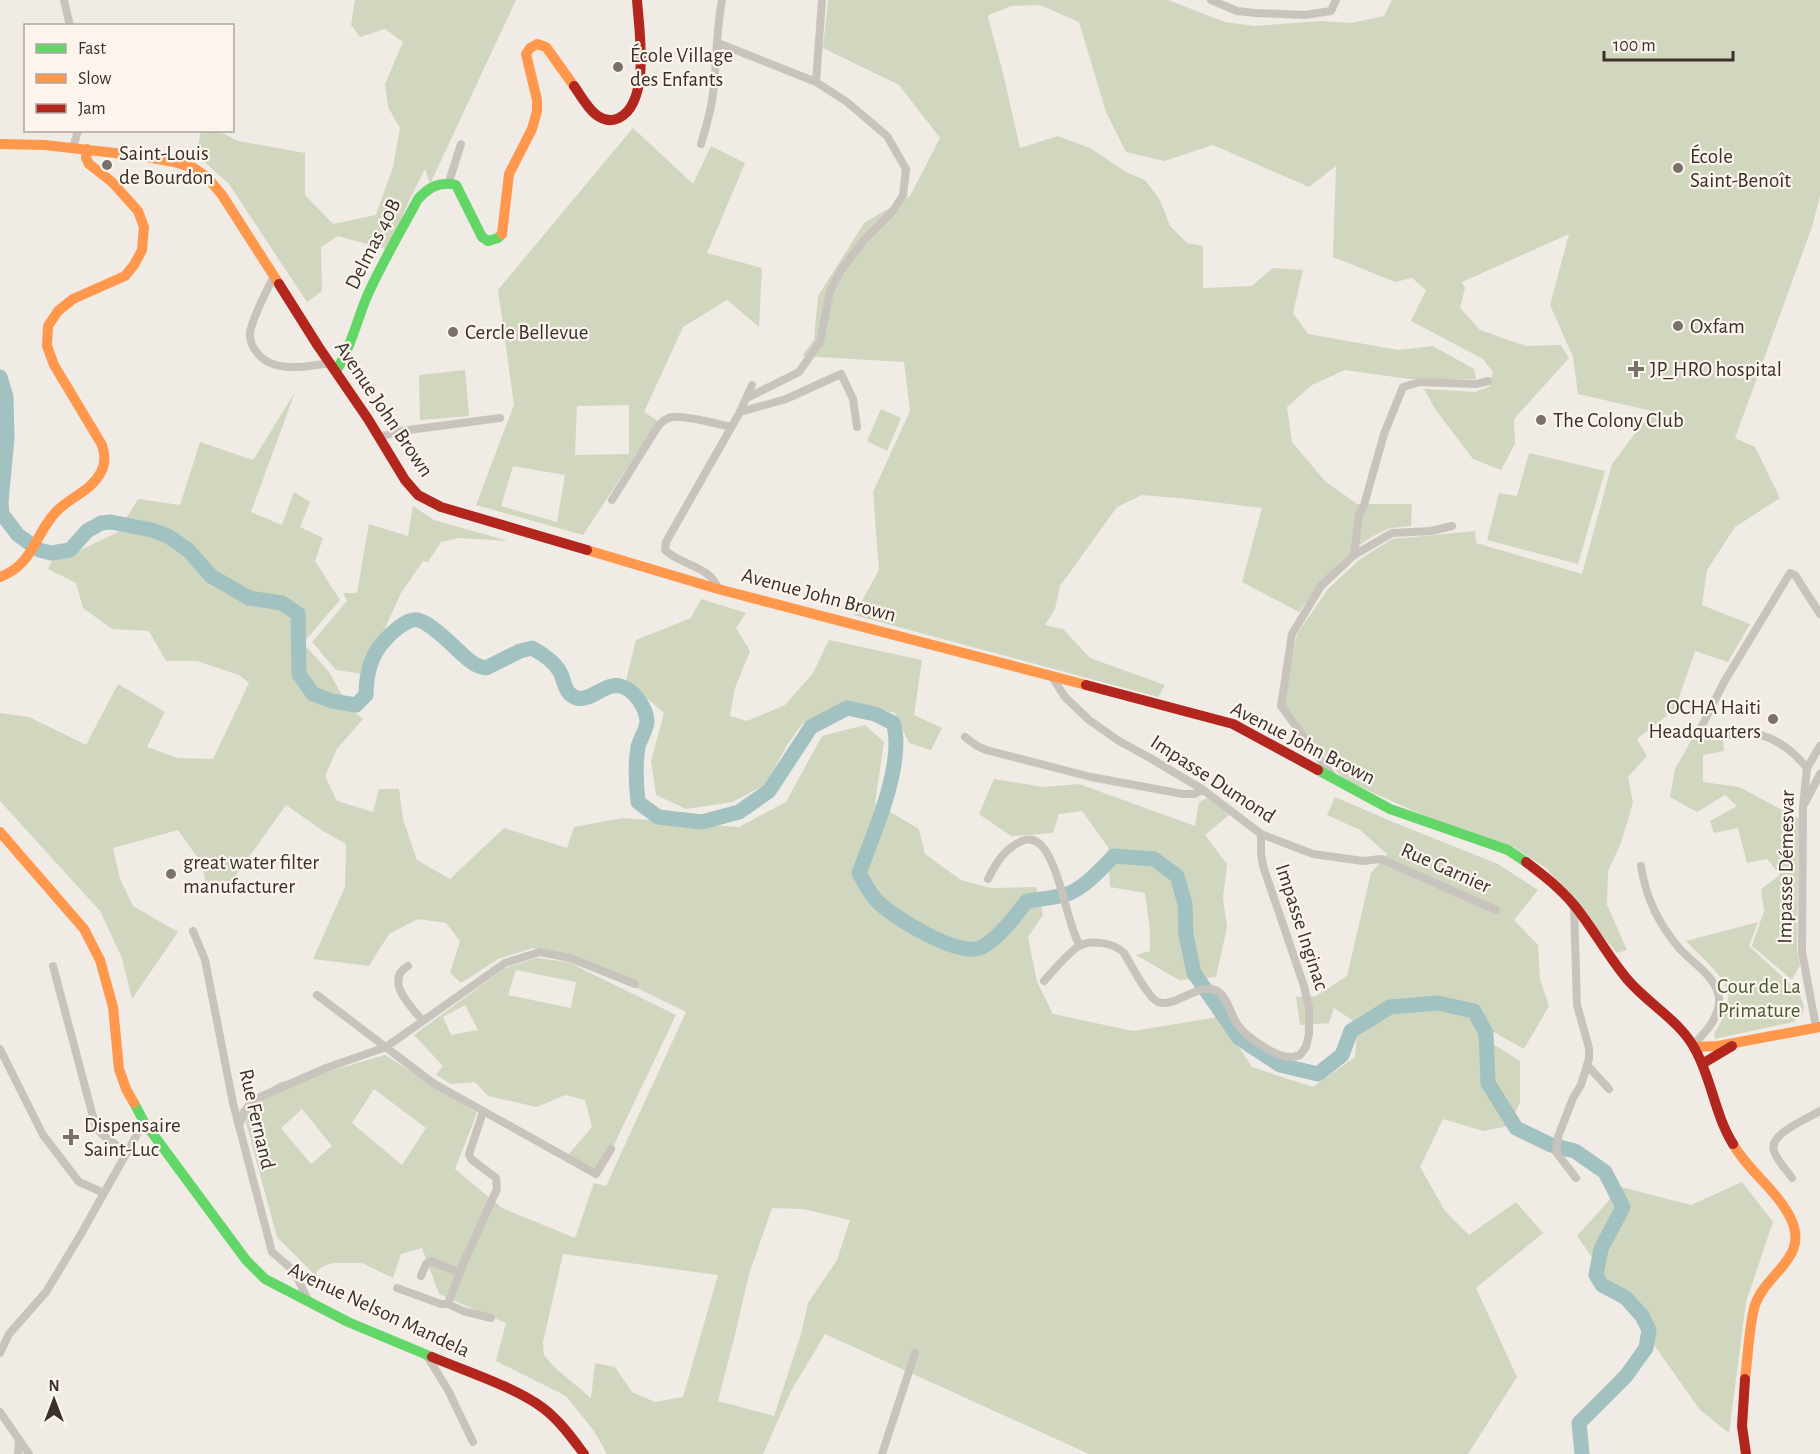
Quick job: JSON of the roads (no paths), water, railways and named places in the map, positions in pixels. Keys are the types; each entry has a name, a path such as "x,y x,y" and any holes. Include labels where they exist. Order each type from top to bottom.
{"main road":[{"path":"449,182 460,190 482,237 488,241 498,238 503,233 509,174 532,129 537,111 537,100 526,54 529,48 534,44 540,44 551,53 592,113 611,120 619,118 626,114 637,96 640,57 637,0"},
{"name":"Avenue John Brown","path":"0,144 87,149 154,158 192,168 202,174 218,188 405,480 418,495 441,507 718,589 1233,724 1389,809 1508,850 1550,879 1574,905 1600,945 1628,980 1687,1036 1694,1046 1719,1119 1735,1149 1745,1164 1788,1213 1795,1230 1796,1242 1793,1251 1762,1292 1754,1312 1742,1419 1746,1454"},
{"path":"0,577 9,575 20,567 31,554 44,528 58,509 89,489 101,472 106,458 102,445 54,365 47,346 48,326 58,311 73,298 125,276 142,250 144,227 138,211 112,182 89,164 86,158 87,149"},
{"name":"Delmas 40B","path":"333,367 341,364 362,307 418,199 434,186 449,182"},
{"name":"Avenue Nelson Mandela","path":"0,832 84,929 100,960 113,1007 119,1069 126,1089 144,1122 246,1260 265,1279 348,1322 516,1392 543,1408 564,1428 584,1454"},
{"path":"1694,1046 1718,1046 1818,1027"},
{"path":"1702,1064 1737,1042"}],"street":[{"path":"64,0 70,24"},
{"path":"701,144 713,95 723,0"},
{"path":"816,82 822,0"},
{"path":"1211,0 1237,11 1255,14 1305,15 1331,11 1336,0"},
{"path":"718,43 816,82 847,102 887,136 906,169 903,195 893,211 864,240 841,270 830,291 820,342 799,372 747,398"},
{"path":"73,148 77,132"},
{"path":"449,182 461,144"},
{"path":"274,276 250,333 252,347 263,359 276,366 333,367"},
{"path":"740,412 786,399 841,374 853,399 857,427"},
{"path":"1354,555 1359,515 1364,505 1384,434 1403,387 1420,382 1476,384 1488,381"},
{"path":"718,589 716,581 670,556 665,550 666,542 740,412 752,385"},
{"path":"612,500 663,420 682,417 731,427"},
{"path":"379,437 401,431 500,418"},
{"path":"1337,782 1281,706 1292,633 1321,586 1354,555 1392,534 1431,531 1452,526"},
{"path":"1807,768 1799,758 1777,742 1755,734 1716,735 1706,733 1701,728 1724,682 1790,573 1796,575 1820,614"},
{"path":"1292,615 1301,620"},
{"name":"Impasse Dumond","path":"1052,676 1065,698 1089,720 1119,741 1202,789 1261,834 1313,854 1363,861 1381,859"},
{"path":"965,737 986,750 1091,777 1183,794 1195,794 1202,789"},
{"name":"Impasse Démesvar","path":"1818,1027 1802,952 1803,807 1807,768 1820,746"},
{"path":"1803,807 1820,774"},
{"name":"Impasse Inginac","path":"1080,945 1097,943 1119,947 1151,996 1158,1002 1166,1003 1210,989 1219,992 1238,1025 1262,1046 1279,1055 1291,1057 1300,1055 1306,1047 1310,1008 1263,866 1261,834"},
{"path":"988,879 1003,855 1024,840 1033,838 1039,842 1052,860 1075,939 1080,945 1044,981"},
{"name":"Rue Garnier","path":"1381,859 1496,910"},
{"path":"1641,866 1650,904 1661,923 1681,950 1712,981 1719,997 1717,1011 1710,1027 1694,1046"},
{"path":"1574,905 1576,1005 1589,1048 1589,1059 1581,1085 1573,1098 1558,1137 1556,1152 1576,1178"},
{"name":"Rue Fernand","path":"193,931 205,960 239,1126 272,1252 294,1271 309,1302"},
{"path":"239,1126 244,1112 253,1100 326,1068 386,1047 505,963 540,952 570,958 635,984"},
{"path":"53,966 96,1128 126,1153"},
{"path":"408,966 400,972 398,984 407,1002 422,1020"},
{"path":"317,995 433,1083 596,1174 611,1149"},
{"path":"0,1048 42,1135 79,1182 105,1193"},
{"path":"1587,1065 1609,1089"},
{"path":"1792,1179 1774,1152 1773,1143 1777,1136 1820,1111"},
{"path":"448,1304 497,1189 496,1178 471,1159 469,1154 483,1112"},
{"path":"0,1353 9,1334 46,1292 144,1122"},
{"path":"421,1276 426,1264 430,1261 460,1272"},
{"path":"397,1288 441,1304 448,1304 463,1311 491,1318"},
{"path":"882,1454 915,1353"},
{"path":"427,1356 448,1390 473,1443"},
{"path":"0,1412 29,1454"},
{"path":"18,1454 19,1441"}],"waterway":[{"path":"0,377 6,397 7,438 2,514 18,535 39,550 51,553 70,550 87,531 101,523 111,522 152,530 168,536 188,550 211,576 249,598 282,603 298,614 299,674 313,694 332,701 356,705 366,695 368,672 381,645 395,631 413,620 427,624 476,665 486,668 520,651 532,648 555,664 567,690 577,698 588,697 614,686 625,688 634,695 642,705 647,721 637,754 638,802 658,817 702,822 739,812 769,791 811,727 847,708 875,714 893,723 896,739 895,757 886,798 859,873 876,900 884,907 911,926 943,942 972,949 982,947 1000,933 1027,901 1054,897 1076,890 1114,856 1154,859 1177,876 1185,904 1186,935 1194,973 1239,1038 1280,1065 1318,1074 1342,1055 1351,1031 1390,1007 1438,1003 1474,1011 1486,1033 1488,1083 1516,1128 1551,1145 1575,1151 1605,1172 1623,1207 1601,1249 1596,1275 1602,1285 1626,1298 1642,1316 1649,1330 1646,1348 1626,1376 1579,1423 1582,1454"}],"place":[{"name":"École Village des Enfants","path":"618,67"},
{"name":"Saint-Louis de Bourdon","path":"107,165"},
{"name":"École Saint-Benoît","path":"1678,168"},
{"name":"Oxfam","path":"1678,326"},
{"name":"Cercle Bellevue","path":"453,332"},
{"name":"JP_HRO hospital","path":"1636,369"},
{"name":"The Colony Club","path":"1541,420"},
{"name":"OCHA Haiti Headquarters","path":"1773,719"},
{"name":"great water filter manufacturer","path":"171,874"},
{"name":"Dispensaire Saint-Luc","path":"71,1137"}],"park label":[{"name":"Cour de La Primature","path":"1759,998"}]}
